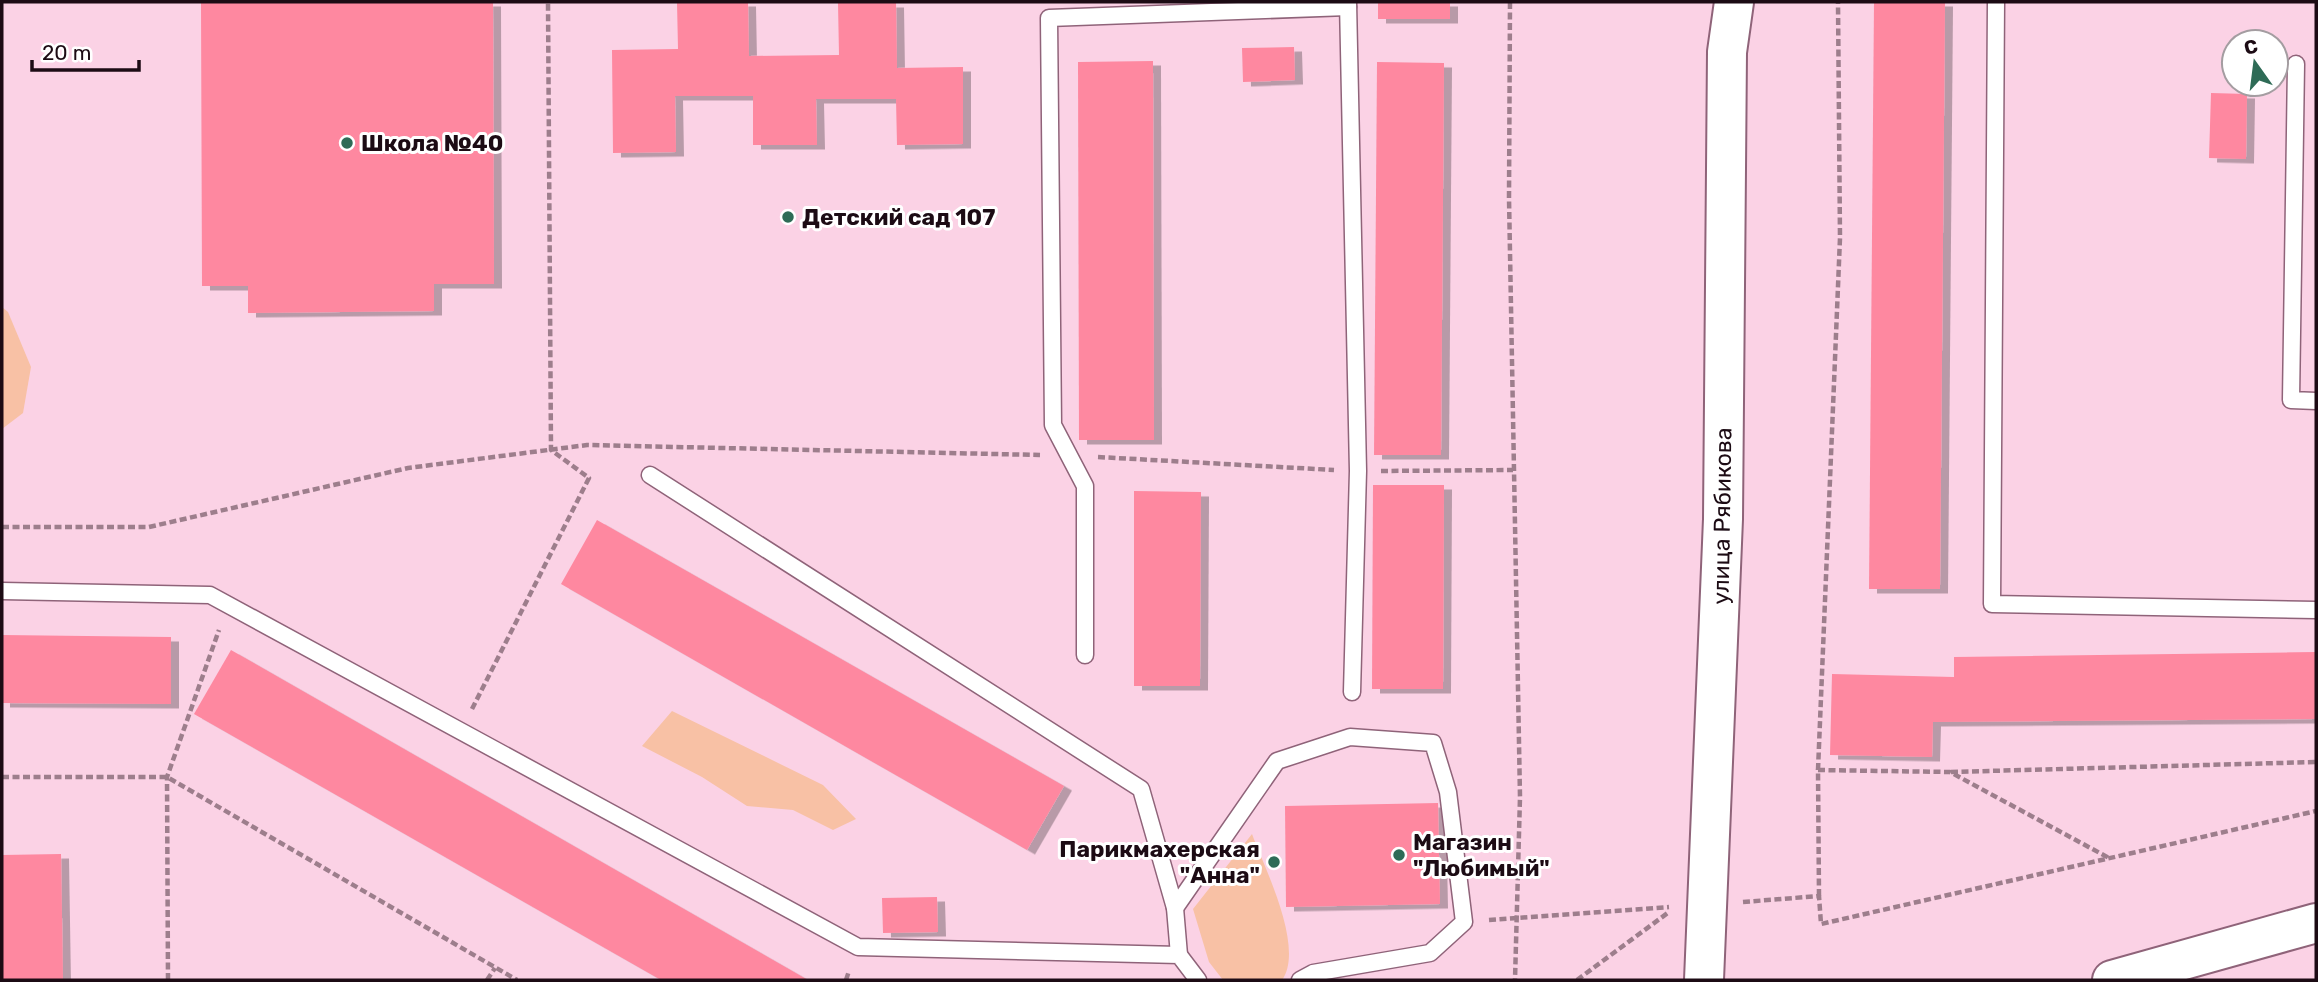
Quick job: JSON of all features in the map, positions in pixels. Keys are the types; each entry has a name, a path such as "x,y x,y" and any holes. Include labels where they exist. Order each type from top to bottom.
{"street":[{"name":"улица Рябикова","path":"1719,2 1727,52"},
{"name":"улица Рябикова","path":"1704,980 1723,519 1727,52 1734,2"},
{"path":"2112,980 2316,923"}],"lane":[{"path":"1996,2 1992,604 2316,610"},
{"path":"1085,655 1085,485 1053,425 1049,18 1348,4 1358,471 1352,692"},
{"path":"2296,64 2291,400 2316,401"},
{"path":"650,475 1141,789 1175,908 1179,955 1198,980"},
{"path":"2,590 210,595 858,947 1179,955"},
{"path":"1175,908 1277,761 1350,737 1433,743 1448,792 1464,922 1430,953 1312,973 1300,980"}],"path":[{"path":"548,2 551,450"},
{"path":"1510,2 1513,470 1520,797 1515,980"},
{"path":"1838,2 1840,238 1818,770 1821,924 2316,811"},
{"path":"2,527 149,527 408,468 587,445 1069,455 1358,471 1513,470"},
{"path":"460,731 589,478 551,450"},
{"path":"169,980 167,777 228,605"},
{"path":"1818,770 1950,772 2316,762"},
{"path":"1950,772 2109,858"},
{"path":"2,777 167,777 517,980"},
{"path":"1706,905 1819,896"},
{"path":"1515,919 1676,907 1577,980"},
{"path":"487,980 495,968"}],"shaded area":[{"path":"2,307 8,312 31,367 23,413 2,429"},
{"path":"672,711 823,785 856,819 833,830 793,810 747,806 702,777 642,746"},
{"path":"1252,834 1286,929 1288,966 1282,980 1223,980 1209,962 1193,909"}],"building":[{"name":"Школа №40","path":"201,2 493,2 494,284 434,284 434,311 248,313 248,286 202,286"},
{"path":"677,2 748,2 749,56 839,55 838,3 896,3 897,68 963,67 963,144 897,145 896,99 816,99 817,145 753,145 753,96 675,96 676,152 613,153 612,50 678,49"},
{"path":"1378,2 1450,2 1450,19 1378,19"},
{"path":"1874,2 1945,2 1940,589 1869,589"},
{"path":"1294,47 1295,80 1243,82 1242,48"},
{"path":"1153,61 1154,440 1079,440 1078,62"},
{"path":"1377,62 1444,63 1441,455 1374,455"},
{"path":"2211,93 2220,93 2220,98 2247,98 2246,159 2209,158"},
{"path":"1373,485 1444,485 1443,689 1372,689"},
{"path":"1134,491 1201,492 1200,686 1134,686"},
{"path":"597,520 1064,786 1027,850 561,584"},
{"path":"2,635 171,637 171,704 2,703"},
{"path":"231,650 808,980 661,980 194,714"},
{"path":"2316,652 2316,719 1933,722 1932,757 1830,755 1832,674 1954,677 1954,657"},
{"path":"1438,803 1440,904 1286,907 1285,806"},
{"path":"61,854 63,980 2,980 2,855"},
{"path":"937,897 938,932 883,933 882,898"}],"place":[{"name":"Школа №40","path":"347,143"},
{"name":"Детский сад 107","path":"788,217"},
{"name":"Магазин \"Любимый\"","path":"1399,855"},
{"name":"Парикмахерская \"Анна\"","path":"1274,862"}]}
